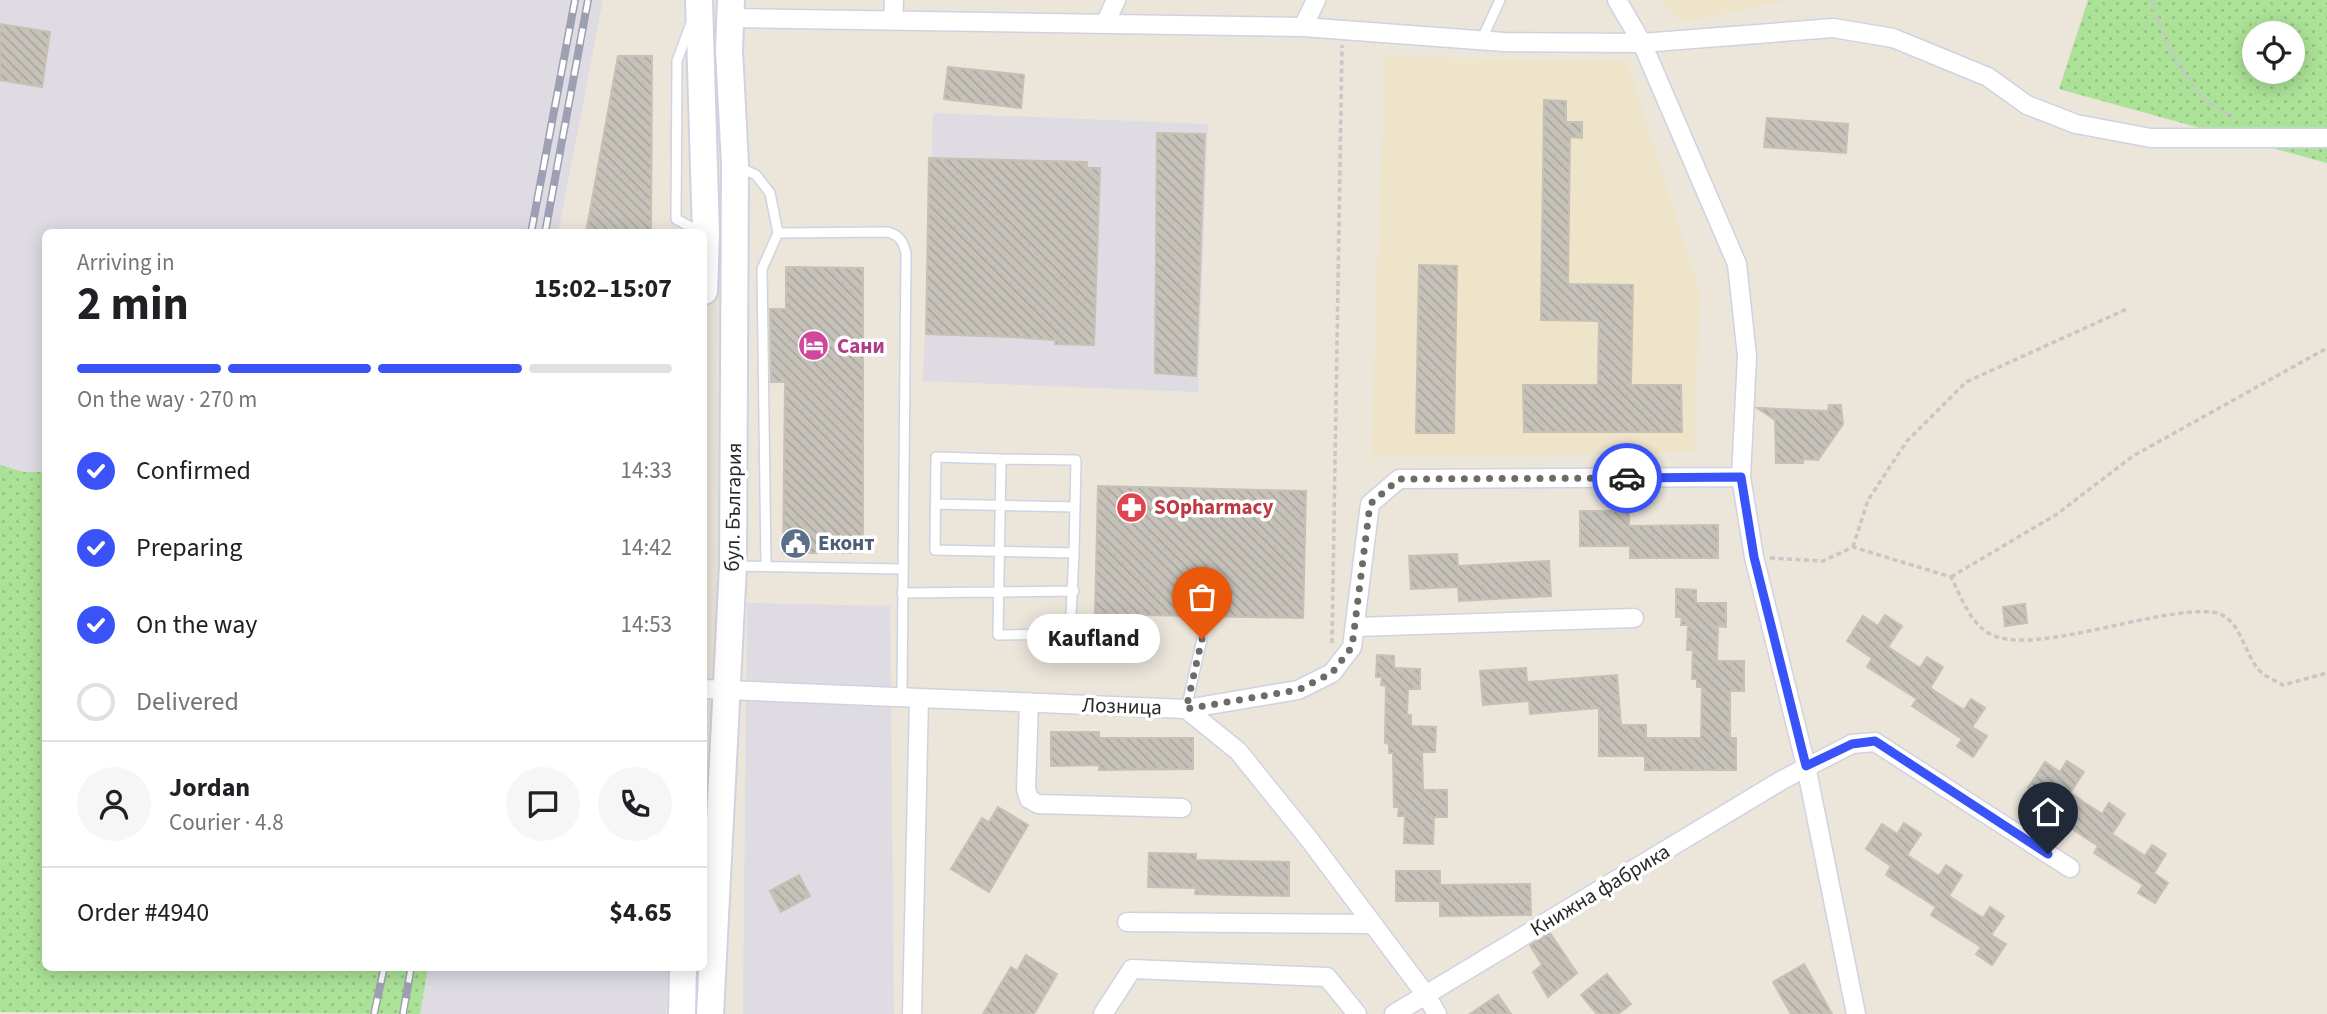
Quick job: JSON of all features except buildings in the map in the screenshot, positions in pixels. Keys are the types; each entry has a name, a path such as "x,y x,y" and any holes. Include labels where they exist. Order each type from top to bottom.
{"main road":[{"path":"699,3 704,229"},
{"name":"бул. България","path":"710,1014 714,690 733,566 735,166 729,50 731,9"},
{"path":"682,1014 683,971"}],"street":[{"path":"893,20 894,0"},
{"path":"1105,24 1116,0"},
{"path":"1303,27 1316,0"},
{"path":"1617,0 1642,43 1737,264 1747,356 1741,477 1754,557 1806,766 1856,1014"},
{"path":"731,9 893,20 1303,27 1481,41 1642,43 1833,28 1894,38 1988,77 2027,105 2076,124 2151,138 2327,138"},
{"path":"1186,709 1298,690 1332,673 1352,647 1370,504 1399,479 1741,477"},
{"path":"1355,626 1634,618"},
{"name":"Лозница","path":"714,690 1186,709 1238,751 1426,995 1437,1014"},
{"path":"910,698 915,1009"},
{"path":"1029,702 1026,789 1029,799 1038,804 1182,808"},
{"name":"Книжна фабрика","path":"1394,1014 1806,766 1852,744 1875,741 2070,868"},
{"path":"1127,922 1373,925"},
{"path":"1103,1014 1132,969 1327,977 1357,1014"}],"lane":[{"path":"1481,41 1500,0"},
{"path":"735,166 756,175 770,193 778,233 762,269 766,566"},
{"path":"778,233 888,232 897,235 904,243 902,593 910,698"},
{"path":"1002,459 1000,505 999,550 998,592 998,635 1070,634 1074,591 1076,460 936,457 935,550 999,550 1074,553"},
{"path":"936,503 1075,507"},
{"path":"733,566 902,569"},
{"path":"902,593 1074,591"},
{"path":"1186,709 1202,639"}],"path":[{"path":"2151,0 2162,34 2204,99 2232,116 2235,138"},
{"path":"1332,673 1342,30"},
{"path":"1853,547 1868,500 1907,441 1966,382 2129,308"},
{"path":"1951,577 2057,514 2133,456 2327,348"},
{"path":"1754,557 1823,561 1853,547 1951,577 1971,617 1990,634 2026,642 2142,619 2213,611 2234,624 2260,671 2283,685 2327,673"}],"shaded area":[{"path":"0,0 603,0 559,229 42,229 42,472 24,472 0,465"},
{"path":"1659,0 1791,0 1682,22"},
{"path":"1385,57 1627,61 1700,293 1694,452 1371,458"},
{"path":"933,113 1208,124 1198,392 923,381"},
{"path":"747,603 890,606 894,1014 743,1014"},
{"path":"427,971 668,971 666,1014 420,1014"}],"green space":[{"path":"2088,0 2327,0 2327,163 2059,89"},
{"path":"0,465 24,472 42,472 42,971 427,971 420,1014 0,1012"}],"railway":[{"path":"532,229 575,0"},
{"path":"546,229 588,0"},
{"path":"374,1014 383,971"},
{"path":"403,1014 410,971"}],"way so far":[{"path":"1202,639 1186,709 1298,690 1332,673 1352,647 1370,504 1399,479 1627,478"}],"place":[{"name":"Сани","path":"814,346"},
{"name":"SOpharmacy","path":"1131,507"},
{"name":"Еконт","path":"795,543"},
{"name":"Kaufland","path":"1202,639"}],"route":[{"path":"1627,478 1741,477 1754,557 1806,766 1852,744 1875,741 2048,854"}]}
